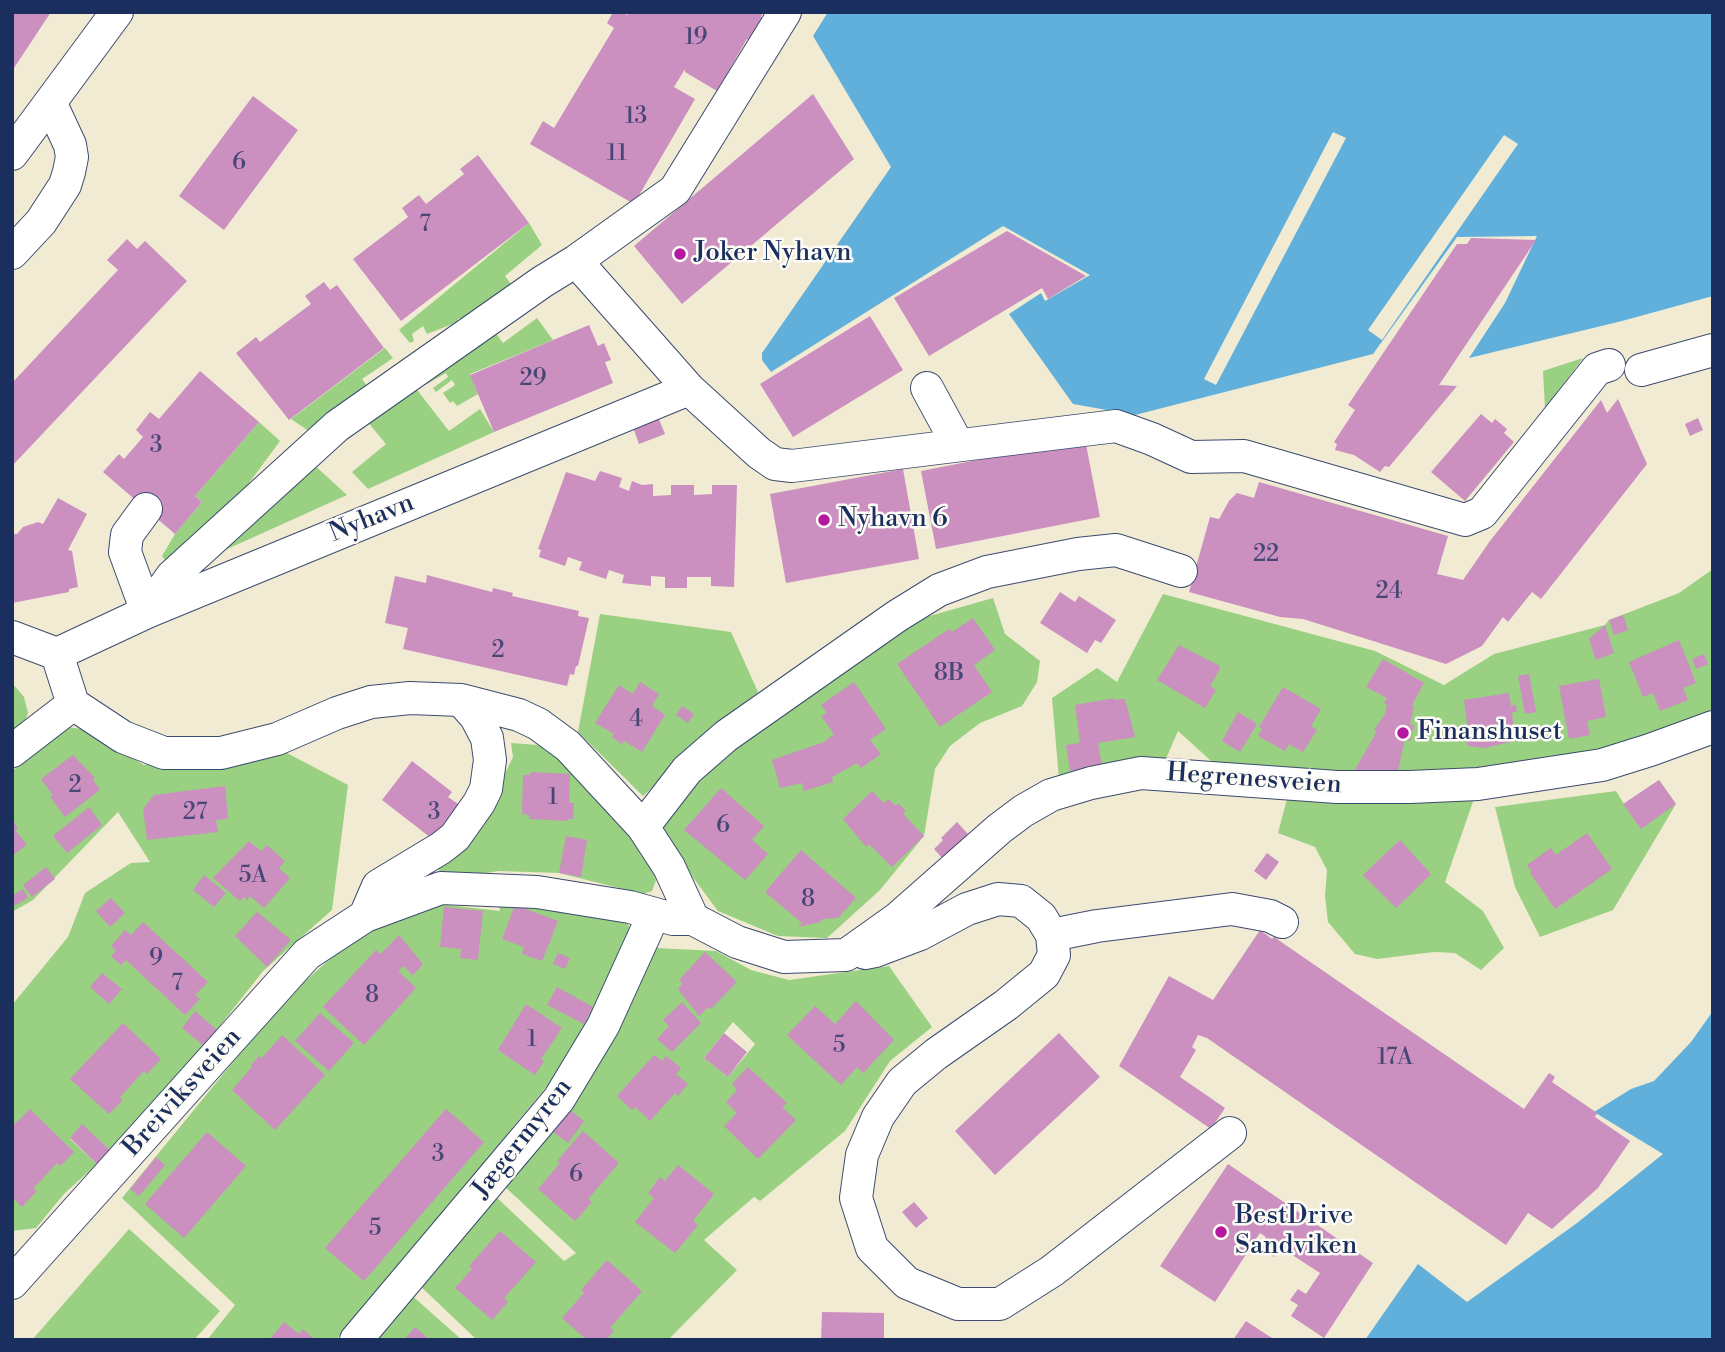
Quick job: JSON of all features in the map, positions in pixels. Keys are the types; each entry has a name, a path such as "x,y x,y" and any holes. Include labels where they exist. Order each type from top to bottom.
{"street":[{"path":"147,612 172,576 337,426 675,190 785,12"},
{"path":"12,154 51,104 104,16"},
{"path":"12,253 41,222 65,185 69,172 72,157 70,145 51,104"},
{"path":"576,261 689,389 758,453 775,464 792,466 1116,426 1191,457 1244,456 1465,520 1482,513 1597,369 1609,365"},
{"path":"1641,370 1713,349"},
{"path":"927,388 958,445"},
{"name":"Nyhavn","path":"57,654 147,612 689,389"},
{"path":"146,509 127,535 125,552 147,612"},
{"path":"643,827 687,770 726,736 897,616 939,590 987,572 1078,554 1116,550 1181,571"},
{"path":"12,637 57,654 73,704 123,737 164,752 221,752 277,739 337,713 371,702 410,698 461,700 519,715 538,724 568,746 643,827 669,867 693,919 737,942 784,957 875,951 920,934 967,909 998,899 1021,901 1041,916 1052,934 1054,955 1044,974 902,1082 878,1117 863,1155 856,1198 872,1248 907,1283 958,1304 1000,1304 1052,1271 1230,1133"},
{"path":"365,916 378,886 442,848 455,837 486,789 490,760 487,738 477,717 461,700"},
{"path":"12,751 73,704"},
{"name":"Hegrenesveien","path":"846,955 898,918 999,828 1023,811 1051,795 1091,783 1141,773 1337,787 1478,784 1602,765 1713,727"},
{"name":"Breiviksveien","path":"16,1272 307,954 365,916 441,888 537,892 630,906 673,919 693,919"},
{"path":"1052,934 1232,909 1270,916 1282,922"},
{"name":"Jægermyren","path":"356,1340 559,1099 603,1026 654,914"}],"green space":[{"path":"529,223 542,245 505,276 514,288 466,325 459,318 455,323 427,334 423,326 412,334 414,341 410,343 399,330"},
{"path":"537,318 553,340 470,374 478,394 457,406 453,401 450,403 443,393 455,385 452,380 436,392 433,388 448,377 446,373 427,384 424,379 491,326 503,343"},
{"path":"385,348 393,358 362,379 373,395 313,434 291,419"},
{"path":"1583,358 1545,408 1543,371"},
{"path":"414,386 449,431 480,409 494,432 368,489 352,472 386,444 367,421"},
{"path":"259,422 280,441 249,483 255,491 168,564 162,556 175,534 202,502 195,496"},
{"path":"312,463 347,495 214,555"},
{"path":"1713,569 1713,709 1640,741 1544,759 1422,775 1233,770 1210,760 1178,731 1165,761 1059,779 1052,698 1097,668 1117,682 1163,594 1375,651 1444,685 1494,654 1605,625 1609,620 1679,593"},
{"path":"993,598 1005,634 1040,661 1037,682 1022,706 980,723 950,746 935,769 924,836 880,890 827,938 778,936 718,911 668,844 661,826 671,812 740,739 851,659 926,617"},
{"path":"600,614 731,632 758,692 643,796 578,732"},
{"path":"12,683 24,697 28,713 24,724 12,738"},
{"path":"67,727 82,729 144,765 176,758 283,751 348,785 332,910 263,971 204,1046 110,1150 82,1125 70,1139 97,1164 64,1194 36,1228 12,1231 12,1005 68,937 85,893 131,863 150,862 118,812 33,900 12,912 12,771"},
{"path":"511,743 538,745 562,756 630,836 651,866 656,880 652,891 643,894 559,873 499,871 446,879 438,869 483,818 513,757"},
{"path":"1659,780 1676,804 1613,910 1540,937 1515,887 1495,807 1616,791 1624,804"},
{"path":"1476,793 1445,882 1483,911 1504,948 1481,970 1455,953 1434,952 1377,959 1355,954 1328,922 1325,896 1327,870 1315,847 1278,833 1288,795"},
{"path":"498,896 626,919 632,934 586,1040 435,1225 336,1340 207,1340 235,1305 122,1198 282,1002 362,930 439,904 500,911"},
{"path":"656,948 716,951 751,970 789,980 889,966 932,1027 890,1061 845,1131 760,1201 754,1197 704,1240 737,1270 668,1340 477,1340 416,1282 493,1194 564,1261 576,1253 503,1185 642,957","holes":["733,1022 755,1044 728,1077 704,1058"]},
{"path":"129,1229 220,1311 194,1340 32,1340"},
{"path":"408,1292 462,1340 369,1340"}],"water":[{"path":"828,12 1713,12 1713,296 1469,358 1505,303 1537,236 1457,237 1373,354 1135,415 1073,404 1009,314 1041,293 1045,301 1090,275 1003,226 771,372 762,360 762,353 891,167 813,36"},
{"path":"1713,1011 1713,1340 1365,1340 1418,1264 1467,1302 1577,1223 1663,1154 1594,1112 1631,1089 1654,1081 1691,1042"}],"pier":[{"path":"1333,132 1346,138 1216,385 1204,379"},
{"path":"1504,135 1518,144 1382,340 1368,330"}],"building":[{"path":"12,12 51,12 12,71"},
{"path":"613,12 627,15 629,12 763,12 761,17 764,19 751,41 747,39 717,91 685,72 685,69 674,87 695,99 634,204 530,144 543,121 554,128 614,28 607,23"},
{"path":"813,94 854,159 682,304 634,246"},
{"path":"253,96 298,130 224,230 179,196"},
{"path":"478,155 529,223 401,321 353,259 408,217 402,208 419,195 426,204 464,174 460,169"},
{"path":"1007,231 1086,276 1048,299 1042,288 929,356 894,298"},
{"path":"1471,238 1536,240 1439,385 1457,386 1389,467 1385,466 1380,472 1354,455 1335,450 1337,444 1334,442 1355,410 1348,405 1457,244 1467,244"},
{"path":"127,239 137,249 145,241 187,281 12,466 12,383 118,270 107,260"},
{"path":"324,282 330,290 337,285 384,348 289,420 236,353 256,337 260,342 311,304 305,296"},
{"path":"870,316 903,370 793,437 760,384"},
{"path":"589,325 598,346 604,343 611,360 605,362 613,383 494,432 470,375"},
{"path":"200,371 259,422 195,496 202,502 175,534 103,472 119,454 124,459 143,437 136,430 150,412 159,419"},
{"path":"1618,399 1647,464 1541,599 1532,592 1508,622 1503,617 1482,646 1446,664 1303,619 1280,617 1189,592 1210,517 1219,519 1237,493 1254,498 1259,482 1448,536 1437,574 1463,580 1490,541 1601,400 1607,413"},
{"path":"1481,414 1492,423 1495,419 1507,429 1504,433 1514,442 1465,501 1431,472"},
{"path":"658,417 665,434 639,444 633,427"},
{"path":"1698,418 1703,430 1690,436 1685,424"},
{"path":"1085,439 1100,517 936,549 921,471"},
{"path":"903,469 919,559 786,583 770,494"},
{"path":"600,471 622,478 619,487 629,491 632,481 642,485 653,484 653,496 671,495 671,485 694,485 694,495 712,494 712,485 737,485 734,587 711,586 711,577 687,577 687,588 665,588 665,577 651,576 651,586 622,583 624,575 609,570 606,579 579,570 582,562 568,557 565,566 539,557 541,550 538,549 566,472 595,481"},
{"path":"58,498 87,514 68,550 72,551 78,587 69,589 69,592 12,603 12,534 38,522 43,524"},
{"path":"427,575 492,592 493,588 513,593 512,596 579,611 578,616 589,618 578,666 574,675 570,674 567,686 403,649 408,628 385,623 395,576 426,583"},
{"path":"1060,592 1075,602 1079,596 1116,620 1101,643 1095,640 1087,653 1040,623"},
{"path":"1623,615 1628,630 1614,635 1609,620"},
{"path":"973,618 995,650 974,665 992,692 940,727 897,664 949,629 952,632"},
{"path":"1605,625 1614,653 1596,660 1589,639"},
{"path":"1679,640 1696,683 1683,688 1688,700 1660,711 1653,693 1643,697 1629,662"},
{"path":"1179,645 1220,666 1210,686 1216,690 1205,708 1157,680"},
{"path":"1704,654 1708,664 1696,669 1692,659"},
{"path":"1383,659 1424,683 1412,705 1414,707 1410,724 1414,725 1410,741 1405,739 1397,775 1352,775 1385,714 1387,705 1384,703 1387,698 1366,687"},
{"path":"1529,674 1536,712 1525,714 1518,676"},
{"path":"1599,679 1606,717 1587,721 1590,735 1569,739 1559,686"},
{"path":"640,682 659,694 652,706 665,715 642,752 624,741 622,744 612,737 614,734 595,723 619,685 633,694"},
{"path":"854,682 886,729 870,740 881,754 861,768 857,763 832,777 833,782 804,791 802,783 780,788 772,760 824,742 834,734 821,716 827,713 821,705"},
{"path":"1283,687 1321,709 1311,726 1317,730 1303,752 1289,744 1285,751 1258,736 1262,729 1259,727"},
{"path":"1509,693 1511,706 1516,705 1517,712 1512,712 1515,741 1484,748 1466,744 1469,738 1464,700"},
{"path":"1114,698 1125,699 1135,737 1098,743 1102,766 1070,771 1066,745 1080,743 1075,705"},
{"path":"682,706 694,714 688,723 676,715"},
{"path":"1238,712 1257,724 1240,752 1222,741"},
{"path":"73,755 95,778 93,780 100,790 65,817 41,779"},
{"path":"412,761 452,792 448,797 461,806 435,841 382,800"},
{"path":"531,772 570,774 569,803 574,803 573,819 529,819 529,815 522,814 523,775 530,775"},
{"path":"1659,780 1676,804 1641,829 1623,804"},
{"path":"225,786 228,819 216,820 218,832 147,840 143,809 154,795"},
{"path":"721,788 764,826 752,840 768,854 745,880 684,830"},
{"path":"872,791 884,803 888,799 896,806 898,803 906,811 903,814 924,836 892,867 869,844 866,847 843,819"},
{"path":"89,807 102,825 67,853 53,836"},
{"path":"12,819 18,828 15,830 27,845 12,856"},
{"path":"957,822 968,834 943,859 934,849"},
{"path":"1587,833 1612,869 1555,909 1527,865 1551,848 1556,855"},
{"path":"566,836 587,840 581,877 559,873"},
{"path":"1400,840 1431,874 1396,908 1363,875"},
{"path":"249,841 261,851 267,845 285,861 279,868 290,878 264,908 250,896 247,900 244,897 240,901 213,878"},
{"path":"801,850 856,898 838,918 823,919 798,927 802,923 765,892"},
{"path":"1267,853 1279,862 1266,880 1254,871"},
{"path":"46,867 55,879 32,897 23,885"},
{"path":"204,875 226,893 214,907 193,890"},
{"path":"23,889 28,898 12,907 12,896"},
{"path":"111,898 125,913 110,927 96,911"},
{"path":"515,905 558,921 542,961 522,954 524,947 502,939"},
{"path":"444,907 483,911 478,960 460,958 461,949 440,947"},
{"path":"257,912 291,940 267,967 235,936"},
{"path":"143,922 208,982 195,995 200,999 185,1015 126,960 121,965 111,956 116,951 111,946 125,930 131,935"},
{"path":"1260,930 1524,1109 1549,1073 1555,1077 1552,1082 1597,1113 1595,1117 1630,1141 1598,1188 1552,1229 1528,1213 1506,1245 1207,1038 1198,1035 1192,1047 1196,1050 1180,1077 1225,1108 1211,1129 1119,1066 1169,976 1213,1000"},
{"path":"399,935 423,964 413,975 403,966 398,971 416,988 364,1045 323,1007 376,950 381,954"},
{"path":"705,952 737,982 711,1009 708,1007 699,1016 678,989 683,983 679,980"},
{"path":"558,953 570,958 565,969 553,964"},
{"path":"102,973 122,989 109,1004 90,987"},
{"path":"557,987 593,1007 584,1024 547,1005"},
{"path":"856,1001 894,1040 863,1073 857,1067 841,1085 787,1035 815,1006 835,1024"},
{"path":"682,1002 701,1023 672,1052 657,1039 669,1026 663,1020"},
{"path":"526,1004 562,1028 541,1059 544,1061 535,1075 498,1050"},
{"path":"195,1011 217,1030 204,1046 182,1028"},
{"path":"320,1013 354,1043 329,1071 295,1041"},
{"path":"123,1023 161,1059 147,1074 144,1071 120,1097 123,1100 109,1114 70,1079"},
{"path":"724,1033 747,1052 728,1077 704,1058"},
{"path":"1059,1033 1100,1077 995,1175 955,1131"},
{"path":"282,1035 325,1075 275,1130 232,1090 259,1056 262,1058"},
{"path":"654,1055 662,1061 666,1056 681,1068 676,1074 688,1084 678,1096 675,1093 650,1121 635,1107 632,1110 617,1096"},
{"path":"748,1067 787,1103 782,1107 796,1120 758,1159 724,1126 737,1113 726,1102 737,1090 732,1084"},
{"path":"30,1109 74,1152 60,1166 57,1163 33,1189 37,1191 22,1207 12,1197 12,1121 15,1124"},
{"path":"446,1109 484,1142 364,1281 325,1248"},
{"path":"570,1110 584,1121 568,1143 553,1132"},
{"path":"82,1124 110,1150 97,1164 70,1138"},
{"path":"583,1131 619,1163 588,1199 592,1202 575,1221 538,1189 560,1163 557,1161"},
{"path":"207,1132 246,1166 184,1238 145,1204"},
{"path":"156,1157 165,1165 139,1196 130,1189"},
{"path":"1228,1164 1373,1263 1324,1338 1291,1316 1298,1305 1290,1300 1298,1289 1306,1294 1320,1273 1280,1247 1274,1257 1259,1246 1266,1237 1260,1233 1215,1302 1160,1266"},
{"path":"678,1165 714,1194 693,1221 698,1225 675,1253 635,1222 654,1198 648,1193 660,1177 665,1181"},
{"path":"914,1202 928,1218 916,1228 902,1212"},
{"path":"500,1231 536,1262 504,1298 508,1302 492,1320 455,1288 472,1269 469,1266"},
{"path":"607,1260 642,1291 610,1328 614,1331 606,1340 587,1340 562,1318 584,1293 581,1290"},
{"path":"822,1312 884,1313 884,1340 821,1340"},
{"path":"1246,1321 1275,1340 1233,1340"},
{"path":"284,1322 299,1334 303,1329 315,1340 269,1340"},
{"path":"415,1327 430,1340 404,1340"}],"place":[{"name":"Joker Nyhavn","path":"680,254"},
{"name":"Nyhavn 6","path":"824,520"},
{"name":"Finanshuset","path":"1403,733"},
{"name":"BestDrive Sandviken","path":"1221,1232"}]}
